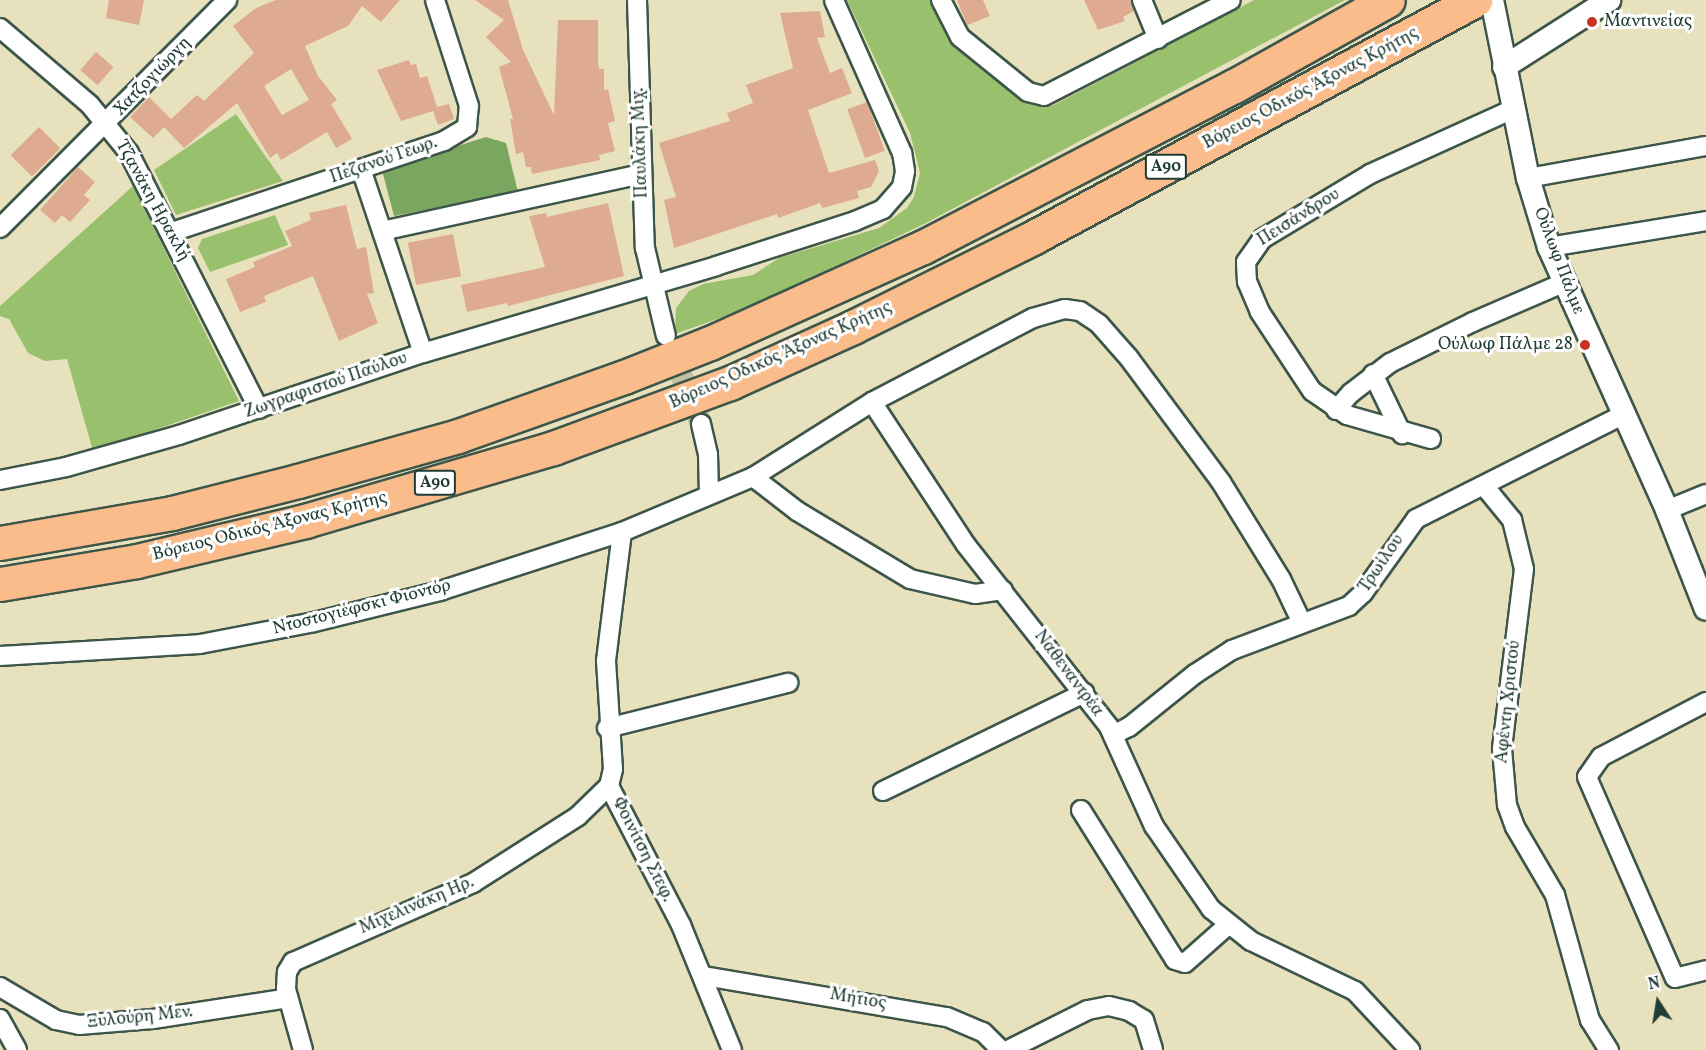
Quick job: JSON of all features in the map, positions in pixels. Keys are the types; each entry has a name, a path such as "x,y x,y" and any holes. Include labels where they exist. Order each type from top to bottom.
{"highway":[{"name":"Βόρειος Οδικός Άξονας Κρήτης","path":"0,543 172,513 298,481 458,436 624,377 710,343 922,247 1234,86 1389,0"},
{"name":"Βόρειος Οδικός Άξονας Κρήτης","path":"0,584 137,561 304,521 553,448 730,383 853,327 1034,237 1475,0"}],"street":[{"name":"Χατζογιώργη","path":"0,228 108,124 227,0"},
{"name":"Πεζανού Γεωρ.","path":"172,232 444,141 467,127 469,106 435,0"},
{"name":"Παυλάκη Μιχ.","path":"637,0 642,174 651,285 666,336"},
{"name":"Ζωγραφιστού Παύλου","path":"0,480 105,457 259,409 423,353 855,221 883,209 897,196 905,171 902,153 834,0"},
{"path":"941,0 960,37 1028,92 1044,96 1232,0"},
{"path":"1142,0 1158,39"},
{"name":"Ούλωφ Πάλμε","path":"1492,0 1528,178 1549,247 1563,284 1625,414 1667,510 1706,609"},
{"path":"1503,61 1609,0"},
{"name":"Τζανάκη Ηρακλή","path":"0,28 68,84 108,124 139,169 259,409"},
{"name":"Πεισάνδρου","path":"1431,439 1402,434 1336,410 1300,376 1260,312 1245,276 1248,254 1262,239 1370,174 1513,108"},
{"path":"1528,178 1706,146"},
{"path":"361,169 423,353"},
{"path":"382,231 642,174"},
{"path":"1549,247 1706,222"},
{"path":"1336,410 1373,374 1473,322 1563,284"},
{"path":"701,424 708,454 709,494 753,477 872,402 1033,318 1065,309 1080,311 1099,324 1130,358 1221,482 1281,579 1302,623"},
{"path":"1373,374 1402,434"},
{"name":"Ναθεναντρέα","path":"872,402 966,545 1084,693 1113,735 1133,787 1168,849 1195,889 1228,925 1251,941 1355,991 1410,1050"},
{"name":"Τρωίλου","path":"1113,735 1129,727 1195,674 1232,650 1302,623 1336,613 1356,601 1416,519 1485,487 1625,414"},
{"path":"753,477 797,511 910,579 975,594 1003,590"},
{"name":"Αφέντη Χριστού","path":"1485,487 1512,520 1524,569 1502,748 1507,805 1555,895 1590,1020 1609,1050"},
{"name":"Ντοστογιέφσκι Φιοντόρ","path":"0,656 200,644 314,622 440,591 622,532 709,494"},
{"path":"1667,510 1706,494"},
{"name":"Φοινίτση Στεφ.","path":"622,532 607,642 607,728 613,768 609,786 704,976 732,1050"},
{"path":"607,728 788,683"},
{"path":"883,791 1084,693"},
{"path":"1706,702 1601,757 1590,769 1587,784 1675,978 1706,970"},
{"name":"Μιχελινάκη Ηρ.","path":"303,1050 285,980 293,962 352,934 419,907 501,867 589,807 609,786"},
{"path":"1081,810 1175,960 1185,963 1228,925"},
{"name":"Μήτιος","path":"704,976 947,1017 982,1032 1001,1050"},
{"name":"Ξυλούρη Μεν.","path":"0,987 56,1020 79,1025 153,1019 288,998"},
{"path":"1008,1050 1088,1010 1109,1006 1129,1011 1144,1020 1153,1050"},
{"path":"0,1019 17,1050"}],"green space":[{"path":"847,0 933,0 956,44 1041,104 1052,106 1254,0 1345,0 924,224 748,308 675,334 676,308 689,291 703,284 753,275 779,258 879,228 907,208 914,197 920,173 910,133"},
{"path":"236,114 283,181 176,215 154,170"},
{"path":"486,137 506,143 518,192 394,216 382,170"},
{"path":"133,186 239,401 93,451 67,359 45,361 28,353 9,319 0,316 0,306"},
{"path":"275,215 288,245 210,272 198,248 202,239"}],"building":[{"path":"109,0 144,0 139,25 106,18"},
{"path":"276,0 400,0 381,22 362,6 348,26 305,46 318,76 337,100 331,104 352,139 336,148 327,132 281,160 277,153 270,158 237,103 184,148 164,127 153,138 130,117 149,97 171,119 169,121 197,95 204,101 254,53 233,26 256,8","holes":["291,69 309,100 282,115 264,86"]},
{"path":"475,0 508,0 523,50 554,115 558,20 598,20 598,62 599,69 604,69 604,90 608,89 615,121 608,123 615,151 599,155 600,160 532,174 531,167 526,167 523,152 516,154 510,119 513,119 499,67 511,62 486,37 504,20"},
{"path":"957,0 983,0 990,16 967,25"},
{"path":"1084,0 1131,0 1134,11 1123,17 1125,21 1098,30"},
{"path":"820,11 825,37 817,38 830,73 842,68 852,93 808,110 829,173 875,160 879,171 871,187 857,191 859,198 822,208 820,203 778,218 777,214 674,248 664,200 676,197 659,143 730,121 727,113 753,103 746,85 793,68 780,13"},
{"path":"96,52 113,67 98,85 80,70"},
{"path":"409,60 411,65 416,64 420,78 427,76 437,107 449,104 454,119 438,125 433,111 401,121 377,70"},
{"path":"867,102 885,151 865,158 847,109"},
{"path":"39,127 60,148 32,176 11,155"},
{"path":"78,167 95,182 84,195 90,200 70,222 62,215 55,223 40,210"},
{"path":"608,203 624,276 508,306 507,303 467,312 461,285 545,267 529,216 546,213 547,217"},
{"path":"346,205 357,249 366,247 374,293 367,294 378,323 339,341 313,276 264,296 266,302 240,312 226,279 255,267 253,262 292,246 285,231 311,220 309,213"},
{"path":"453,234 461,276 416,285 408,243"}],"tunnel":[{"path":"669,345 701,424"}],"place":[{"name":"Μαντινείας","path":"1592,22"},
{"name":"Ούλωφ Πάλμε 28","path":"1585,345"}]}
